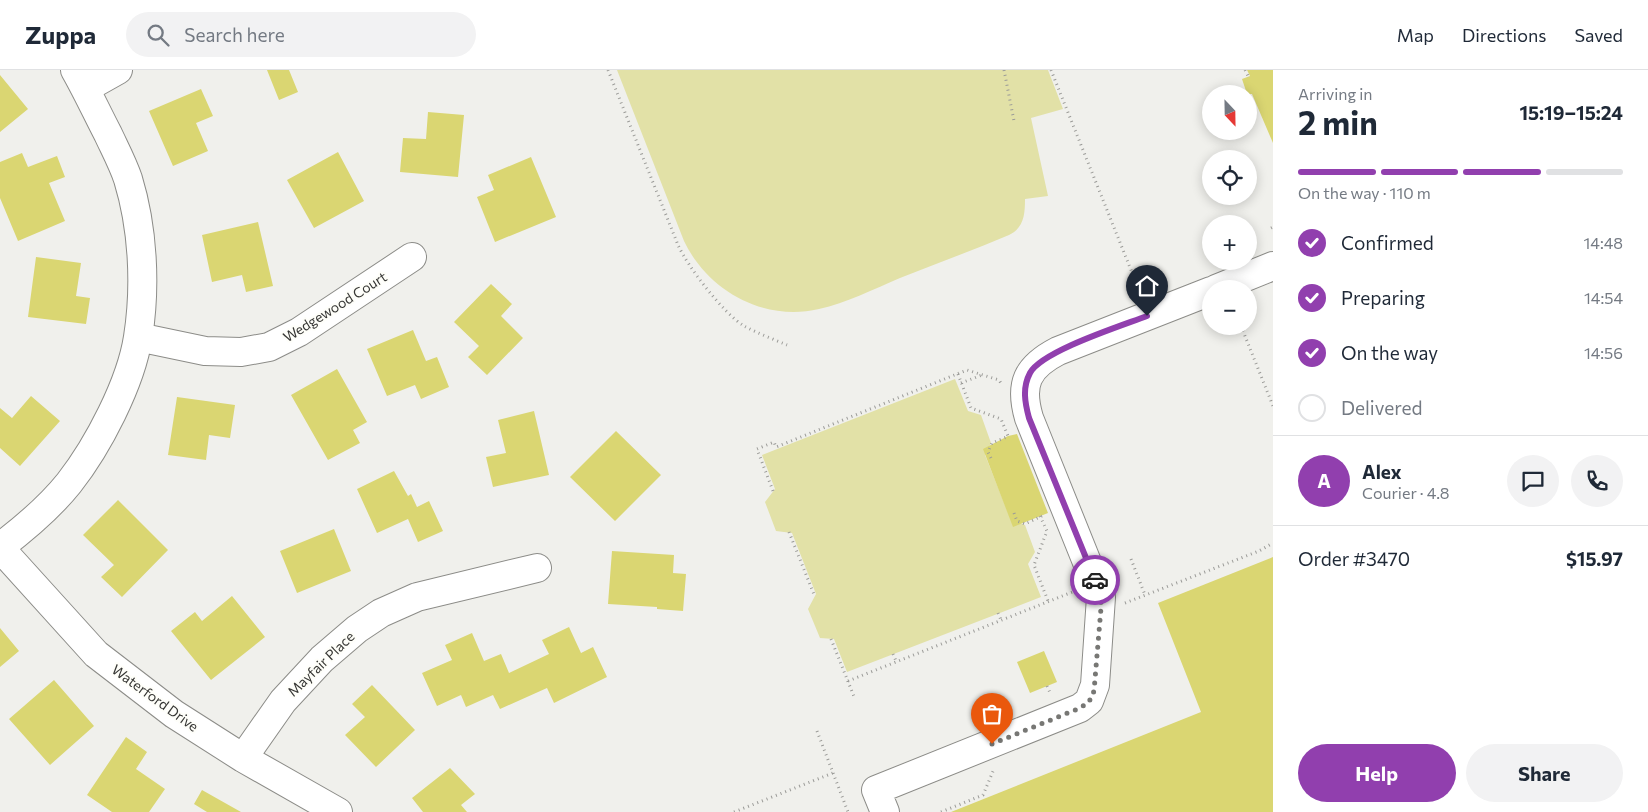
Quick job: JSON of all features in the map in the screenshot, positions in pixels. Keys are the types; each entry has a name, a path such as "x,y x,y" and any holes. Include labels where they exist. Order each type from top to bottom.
{"street":[{"path":"0,548 28,526 54,500 82,465 101,433 118,398 130,368 138,337 142,279 140,237 133,198 122,164 80,79 118,70"},
{"name":"Wedgewood Court","path":"138,337 205,351 241,352 269,347 299,332 412,257"},
{"path":"1238,280 1273,266"},
{"path":"885,812 876,790 1080,708 1089,702 1095,685 1101,597 1029,418 1024,398 1027,380 1035,366 1058,351 1202,295"},
{"name":"Waterford Drive","path":"0,548 96,654 174,714 243,758 338,812"},
{"name":"Mayfair Place","path":"243,758 283,701 316,666 357,629 382,613 417,597 537,568"}],"path":[{"path":"608,70 686,261 731,316 745,326 787,345"},
{"path":"1004,70 1014,121"},
{"path":"1052,70 1143,300"},
{"path":"1245,70 1248,76"},
{"path":"1245,335 1273,406"},
{"path":"773,491 757,449 774,442 776,447 967,370 999,380 1003,388"},
{"path":"958,374 971,408 1001,420 1008,436"},
{"path":"962,383 982,375"},
{"path":"991,458 988,452 992,443 1014,434"},
{"path":"1014,513 1017,520 1024,524 1040,516 1046,531 1034,565 1048,601"},
{"path":"789,532 815,597"},
{"path":"1120,605 1273,544"},
{"path":"1131,560 1145,595"},
{"path":"848,681 1096,582"},
{"path":"998,613 1001,620"},
{"path":"831,639 855,698"},
{"path":"894,654 896,661"},
{"path":"817,731 848,812"},
{"path":"940,812 984,795 998,758 992,744"},
{"path":"734,812 833,773"}],"shaded area":[{"path":"617,70 1048,70 1063,109 1031,118 1048,196 1025,199 1023,220 1018,229 1009,235 850,299 819,309 798,312 778,311 758,306 740,299 723,288 707,275 694,259 684,241"},
{"path":"955,379 968,411 981,415 991,443 985,455 1011,520 1025,525 1035,552 1028,564 1041,597 847,672 834,639 820,638 808,609 816,594 792,533 776,531 765,502 775,489 762,455"}],"building":[{"path":"267,70 289,70 298,92 279,100"},
{"path":"1247,70 1273,70 1273,143 1258,108 1258,85 1244,85 1242,79 1250,76"},
{"path":"0,75 28,109 0,132"},
{"path":"201,89 213,116 196,123 208,151 173,166 149,111"},
{"path":"428,112 464,115 458,177 400,172 403,138 426,139"},
{"path":"338,152 364,201 314,228 287,180"},
{"path":"22,153 28,167 57,156 65,177 49,183 65,221 18,241 0,198 0,162"},
{"path":"531,157 556,217 495,242 477,197 494,190 488,175"},
{"path":"258,222 273,286 246,292 242,275 212,282 202,235"},
{"path":"36,257 81,263 76,296 90,298 86,324 28,317"},
{"path":"491,284 512,304 501,316 523,338 487,375 468,357 479,346 454,322"},
{"path":"413,330 426,361 437,357 449,387 421,399 415,385 387,396 367,349"},
{"path":"337,369 367,422 353,430 360,443 328,460 291,395"},
{"path":"31,396 60,421 20,466 0,448 0,408 12,418"},
{"path":"177,397 235,405 230,438 209,435 206,460 168,455"},
{"path":"534,411 549,475 493,487 486,457 506,453 498,420"},
{"path":"616,431 661,475 615,521 570,477"},
{"path":"1017,434 1048,513 1013,527 983,449 1008,436"},
{"path":"394,471 408,496 411,494 417,507 429,501 443,531 418,542 408,519 377,533 357,489"},
{"path":"118,500 168,550 122,597 101,577 114,565 83,535"},
{"path":"334,529 351,571 297,593 280,551"},
{"path":"612,551 674,555 673,573 686,574 683,611 657,609 657,607 608,604"},
{"path":"1273,557 1273,812 951,812 1201,712 1158,603"},
{"path":"232,596 265,637 211,680 171,631 195,612 202,621"},
{"path":"569,627 581,653 593,647 607,677 554,703 547,688 500,709 493,695 466,707 461,695 437,706 422,673 452,660 445,645 472,633 484,661 501,654 509,673 549,654 542,640"},
{"path":"0,628 19,651 0,667"},
{"path":"1044,651 1057,682 1030,693 1017,662"},
{"path":"54,680 94,726 50,765 9,719"},
{"path":"372,685 415,730 376,767 345,735 365,717 352,704"},
{"path":"126,737 147,752 136,769 165,789 149,812 112,812 87,795"},
{"path":"450,768 475,794 461,805 467,812 423,812 412,798"},
{"path":"202,790 241,812 207,812 194,804"}],"way so far":[{"path":"992,744 1080,708 1089,702 1095,685 1101,608 1101,597 1095,580"}],"route":[{"path":"1095,580 1029,418 1024,398 1025,390 1030,372 1042,360 1061,350 1147,316"}]}
